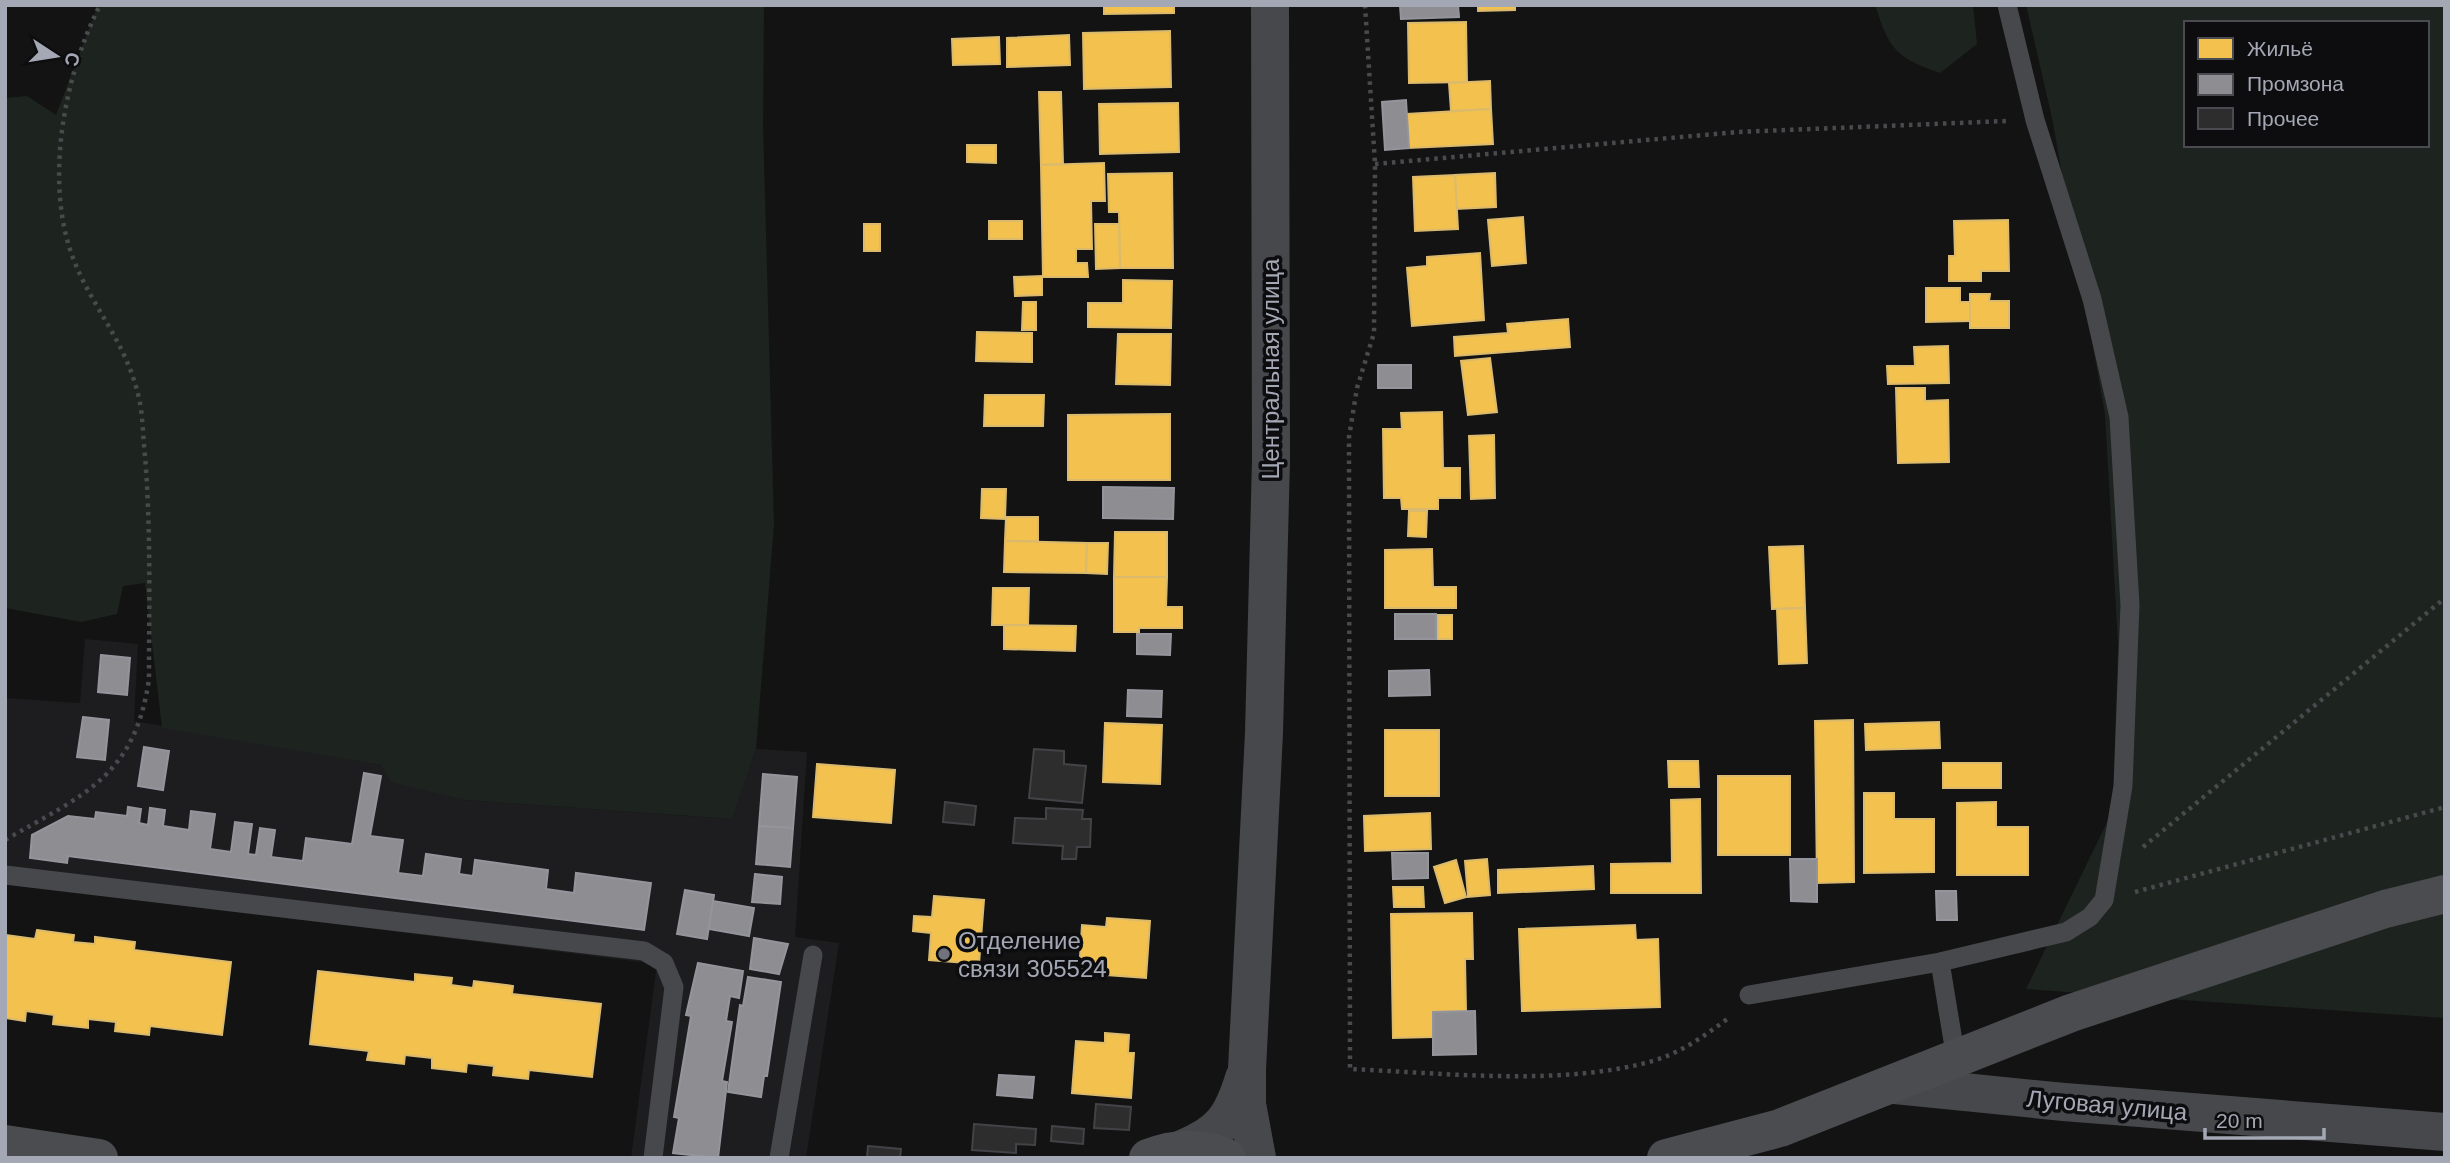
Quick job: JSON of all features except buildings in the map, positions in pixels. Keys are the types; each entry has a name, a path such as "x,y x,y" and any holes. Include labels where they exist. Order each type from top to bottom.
{"main road":[{"path":"1666,1158 1780,1128 2071,1013 2385,909 2445,894"},
{"path":"5,1144 99,1158"},
{"path":"1165,1154 1202,1150 1227,1158"}],"street":[{"name":"Центральная улица","path":"1247,1069 1264,733 1271,460 1270,5"},
{"path":"1165,1154 1206,1139 1224,1124 1237,1102 1247,1069"},
{"path":"1247,1069 1247,1104 1257,1158"},
{"name":"Луговая улица","path":"1895,1084 2064,1102 2445,1132"}],"lane":[{"path":"1749,995 1940,962 2066,932 2090,916 2104,900 2123,786 2130,605 2119,416 2092,299 2035,120 2007,5"},
{"path":"5,875 644,951 664,963 674,987 653,1158"},
{"path":"779,1158 813,955"},
{"path":"1940,962 1956,1059"}],"path":[{"path":"5,840 75,799 107,776 125,755 136,735 145,709 149,679 148,500 140,403 125,352 74,259 63,214 60,158 66,106 91,23 100,5"},
{"path":"1365,5 1375,163 1374,333 1357,388 1349,437 1350,1069 1590,1074 1657,1059 1699,1040 1730,1017 1749,995"},
{"path":"1375,163 1738,132 2035,120"},
{"path":"2109,876 2445,598"},
{"path":"2104,900 2445,807"}],"shaded area":[{"path":"98,5 764,5 763,125 774,525 756,749 732,819 465,800 391,782 381,765 162,728 145,583 123,586 117,614 81,622 5,608 5,98 27,96 56,115"},
{"path":"1875,5 1973,5 1977,44 1940,73 1925,68 1896,50 1885,32"},
{"path":"2026,5 2445,5 2445,1018 2026,989 2113,810 2118,644 2105,414 2052,118"},
{"path":"85,639 138,644 134,721 381,765 465,800 731,819 756,749 807,752 795,937 839,943 806,1158 631,1158 657,964 5,883 5,698 80,703"}],"place":[{"name":"Отделение связи 305524","path":"944,954"}]}
